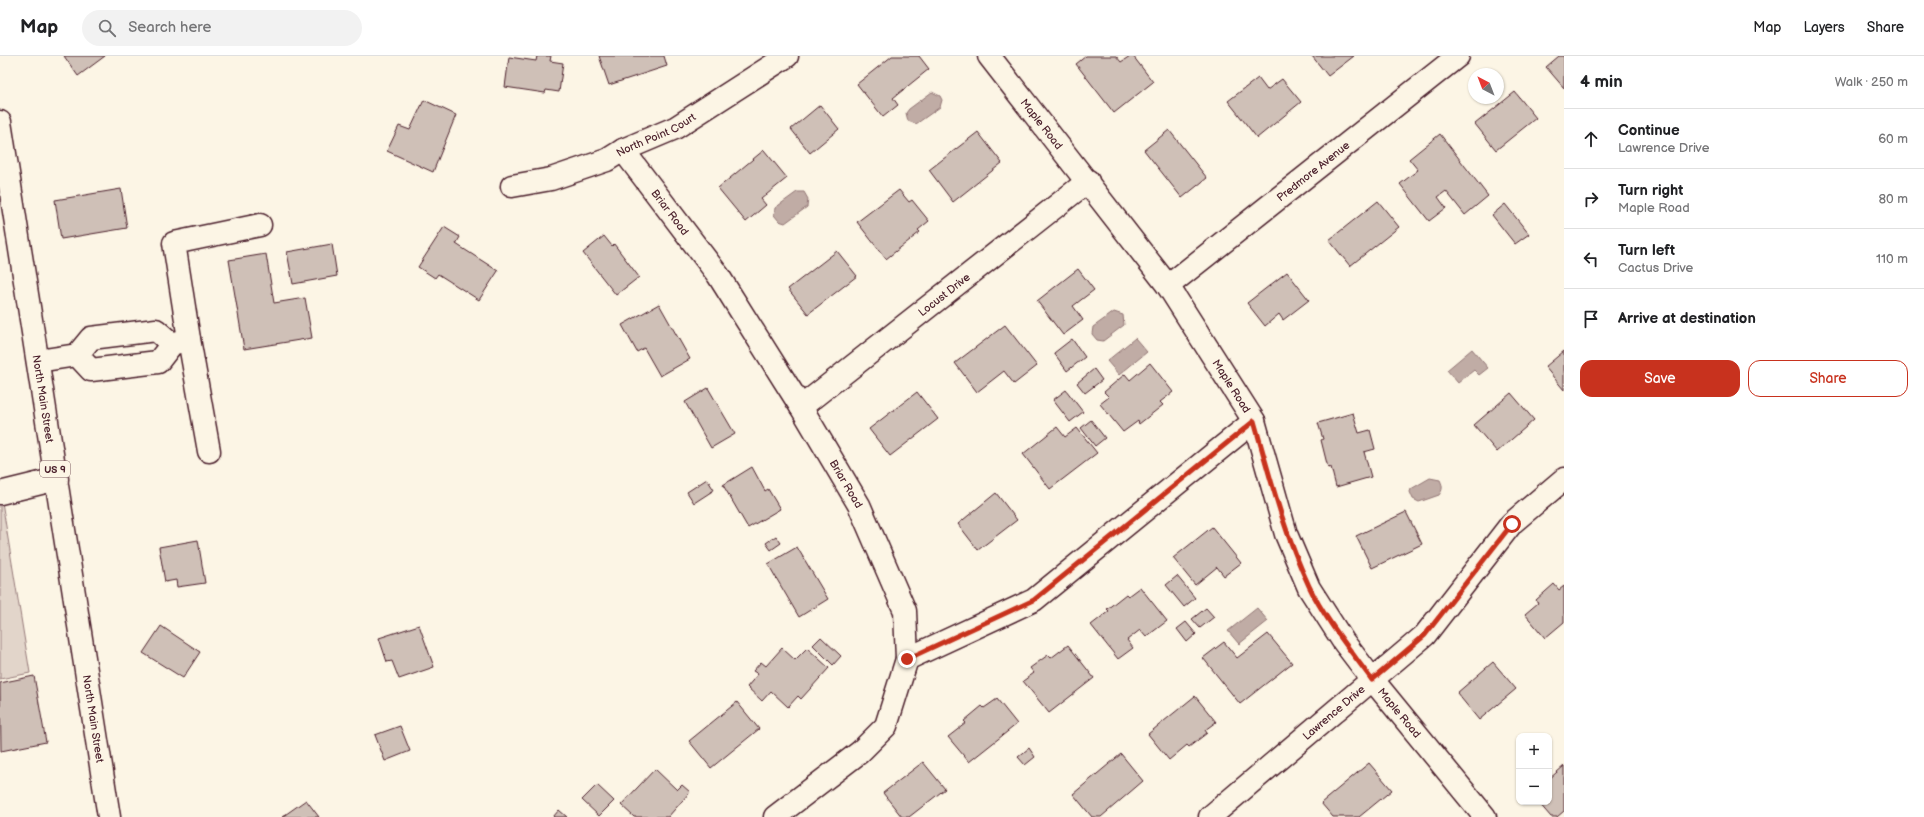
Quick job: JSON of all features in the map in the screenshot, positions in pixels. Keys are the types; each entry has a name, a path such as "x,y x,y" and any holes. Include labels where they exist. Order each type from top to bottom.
{"main road":[{"name":"North Point Court","path":"512,186 551,179 607,160 623,150 675,128 787,56"},
{"name":"Predmore Avenue","path":"1168,286 1458,56"},
{"name":"Maple Road","path":"995,58 1168,286 1254,421 1286,534 1310,588 1343,641 1372,680 1485,817"},
{"name":"North Main Street","path":"0,122 109,817"},
{"name":"Briar Road","path":"623,150 718,275 801,407 859,505 905,611 907,659 886,726 860,752 775,817"},
{"name":"Locust Drive","path":"801,407 1088,181"},
{"path":"210,451 180,342 174,243 260,225"},
{"path":"38,360 77,355 91,338 156,330 180,342"},
{"path":"77,355 91,370 158,362 180,342"},
{"path":"907,659 1034,600 1254,421"},
{"name":"Lawrence Drive","path":"1210,817 1425,635 1512,524 1564,478"},
{"path":"0,493 57,479"}],"shaded area":[{"path":"932,92 940,96 942,100 940,107 916,124 908,121 906,113 909,109"},
{"path":"797,192 804,192 808,199 807,207 785,223 779,221 774,215 775,208"},
{"path":"1114,312 1123,315 1124,325 1103,341 1097,340 1092,334 1093,327"},
{"path":"1135,338 1147,352 1119,375 1107,361"},
{"path":"1472,349 1488,368 1479,375 1474,370 1458,383 1447,370"},
{"path":"1430,478 1440,480 1442,488 1439,495 1419,502 1413,499 1410,492 1411,489"},
{"path":"0,502 2,502 30,673 0,679"},
{"path":"1257,608 1268,621 1239,644 1228,631"}],"building":[{"path":"64,56 105,56 78,76"},
{"path":"537,56 551,56 550,61 563,63 559,92 546,90 545,93 505,87 509,57 536,61"},
{"path":"599,56 664,56 667,66 609,85"},
{"path":"892,56 919,56 929,69 893,98 898,105 883,117 857,84"},
{"path":"1086,56 1116,56 1121,62 1130,56 1133,56 1153,82 1114,113 1076,64"},
{"path":"1312,56 1354,56 1328,76"},
{"path":"1559,56 1564,56 1564,88 1546,67"},
{"path":"1258,78 1267,90 1282,79 1301,102 1257,138 1228,101"},
{"path":"1515,92 1536,118 1496,150 1475,124 1500,104 1504,104 1504,101"},
{"path":"424,100 456,115 433,172 387,151 399,126 410,130"},
{"path":"820,105 839,129 810,153 791,129"},
{"path":"1169,130 1207,178 1182,198 1144,150"},
{"path":"978,132 1002,163 953,202 929,170"},
{"path":"1440,134 1488,196 1465,215 1446,191 1438,197 1446,208 1429,221 1400,184 1418,170 1409,159"},
{"path":"764,150 787,178 761,199 766,205 746,222 718,188"},
{"path":"121,189 127,228 61,239 55,200"},
{"path":"899,190 909,202 912,200 929,221 918,230 920,232 886,259 857,222"},
{"path":"1378,201 1399,227 1350,266 1329,240"},
{"path":"1505,204 1529,234 1515,244 1492,215"},
{"path":"444,227 460,237 456,244 498,271 479,300 438,274 435,278 418,267"},
{"path":"604,236 612,246 614,244 639,277 616,295 583,253"},
{"path":"332,244 337,276 293,284 287,252"},
{"path":"837,251 857,276 808,314 788,289"},
{"path":"266,254 274,303 305,298 312,338 244,349 229,260"},
{"path":"1078,269 1094,290 1073,306 1083,320 1063,335 1037,301"},
{"path":"1287,272 1309,300 1283,320 1279,314 1265,326 1247,303"},
{"path":"659,304 690,359 660,376 644,348 637,352 622,325"},
{"path":"1005,325 1037,366 1014,384 1004,371 977,392 955,363"},
{"path":"1072,339 1085,357 1067,371 1054,353"},
{"path":"1564,351 1564,390 1545,367"},
{"path":"1150,363 1173,392 1160,402 1163,405 1139,424 1138,421 1123,432 1100,404 1109,397 1104,392 1125,374 1130,380"},
{"path":"1094,369 1102,380 1085,393 1077,383"},
{"path":"708,388 735,434 711,448 685,402"},
{"path":"1066,390 1083,412 1070,422 1053,400"},
{"path":"917,392 938,419 890,456 869,429"},
{"path":"1511,393 1534,420 1497,452 1474,425"},
{"path":"1353,413 1359,433 1370,430 1375,449 1364,452 1371,477 1336,487 1331,467 1328,468 1321,440 1323,439 1318,423"},
{"path":"1091,420 1105,438 1095,446 1081,428"},
{"path":"1057,427 1065,437 1077,428 1097,453 1050,489 1023,454"},
{"path":"752,467 765,491 768,489 780,509 748,528 723,485"},
{"path":"707,479 714,490 694,503 687,492"},
{"path":"996,493 1017,520 978,550 958,524"},
{"path":"1406,512 1422,544 1372,568 1356,536"},
{"path":"1212,527 1241,563 1224,576 1217,567 1195,585 1173,558"},
{"path":"776,536 781,543 771,550 766,543"},
{"path":"198,540 205,583 177,587 176,580 165,582 159,547"},
{"path":"797,547 828,599 799,617 768,564"},
{"path":"1177,576 1195,598 1184,607 1166,585"},
{"path":"1554,584 1559,590 1564,586 1564,622 1545,638 1525,614 1538,603 1536,600"},
{"path":"1140,587 1167,621 1146,637 1140,630 1127,640 1133,648 1118,659 1091,625 1109,611 1107,609 1126,594 1128,596"},
{"path":"1206,608 1214,617 1200,628 1192,619"},
{"path":"1186,622 1196,634 1187,642 1177,629"},
{"path":"419,625 434,667 399,679 392,661 387,662 379,638"},
{"path":"161,626 200,652 183,678 143,653"},
{"path":"1268,634 1292,663 1240,704 1203,658 1224,642 1237,658"},
{"path":"821,637 841,656 833,665 813,645"},
{"path":"1068,645 1094,678 1049,713 1023,681 1034,673 1030,668 1048,655 1051,658"},
{"path":"782,648 795,660 807,648 829,668 801,699 798,696 788,707 771,691 762,701 747,687 758,674 753,671 761,662 766,666"},
{"path":"1493,662 1516,689 1479,720 1457,693"},
{"path":"34,676 46,742 1,751 0,683"},
{"path":"1195,696 1216,722 1205,730 1207,733 1189,747 1187,745 1169,760 1148,734"},
{"path":"997,699 1017,724 969,762 948,737 966,723 964,721 982,706 984,708"},
{"path":"737,702 759,729 711,768 689,741"},
{"path":"400,726 410,751 385,761 375,735"},
{"path":"1029,748 1035,757 1025,765 1018,757"},
{"path":"1121,754 1143,781 1101,817 1092,817 1073,794"},
{"path":"923,762 945,789 909,817 902,817 883,793"},
{"path":"1369,763 1392,790 1359,817 1333,817 1321,803"},
{"path":"1564,766 1564,811 1557,817 1551,817 1541,805 1552,805 1552,776"},
{"path":"655,769 677,790 682,785 690,792 668,817 634,817 621,805"},
{"path":"597,785 614,801 599,816 582,800"},
{"path":"306,800 319,817 282,817"},
{"path":"559,810 567,817 553,817"}],"route":[{"path":"907,659 1034,600 1254,421 1286,534 1310,588 1343,641 1372,680 1425,635 1512,524"}]}
